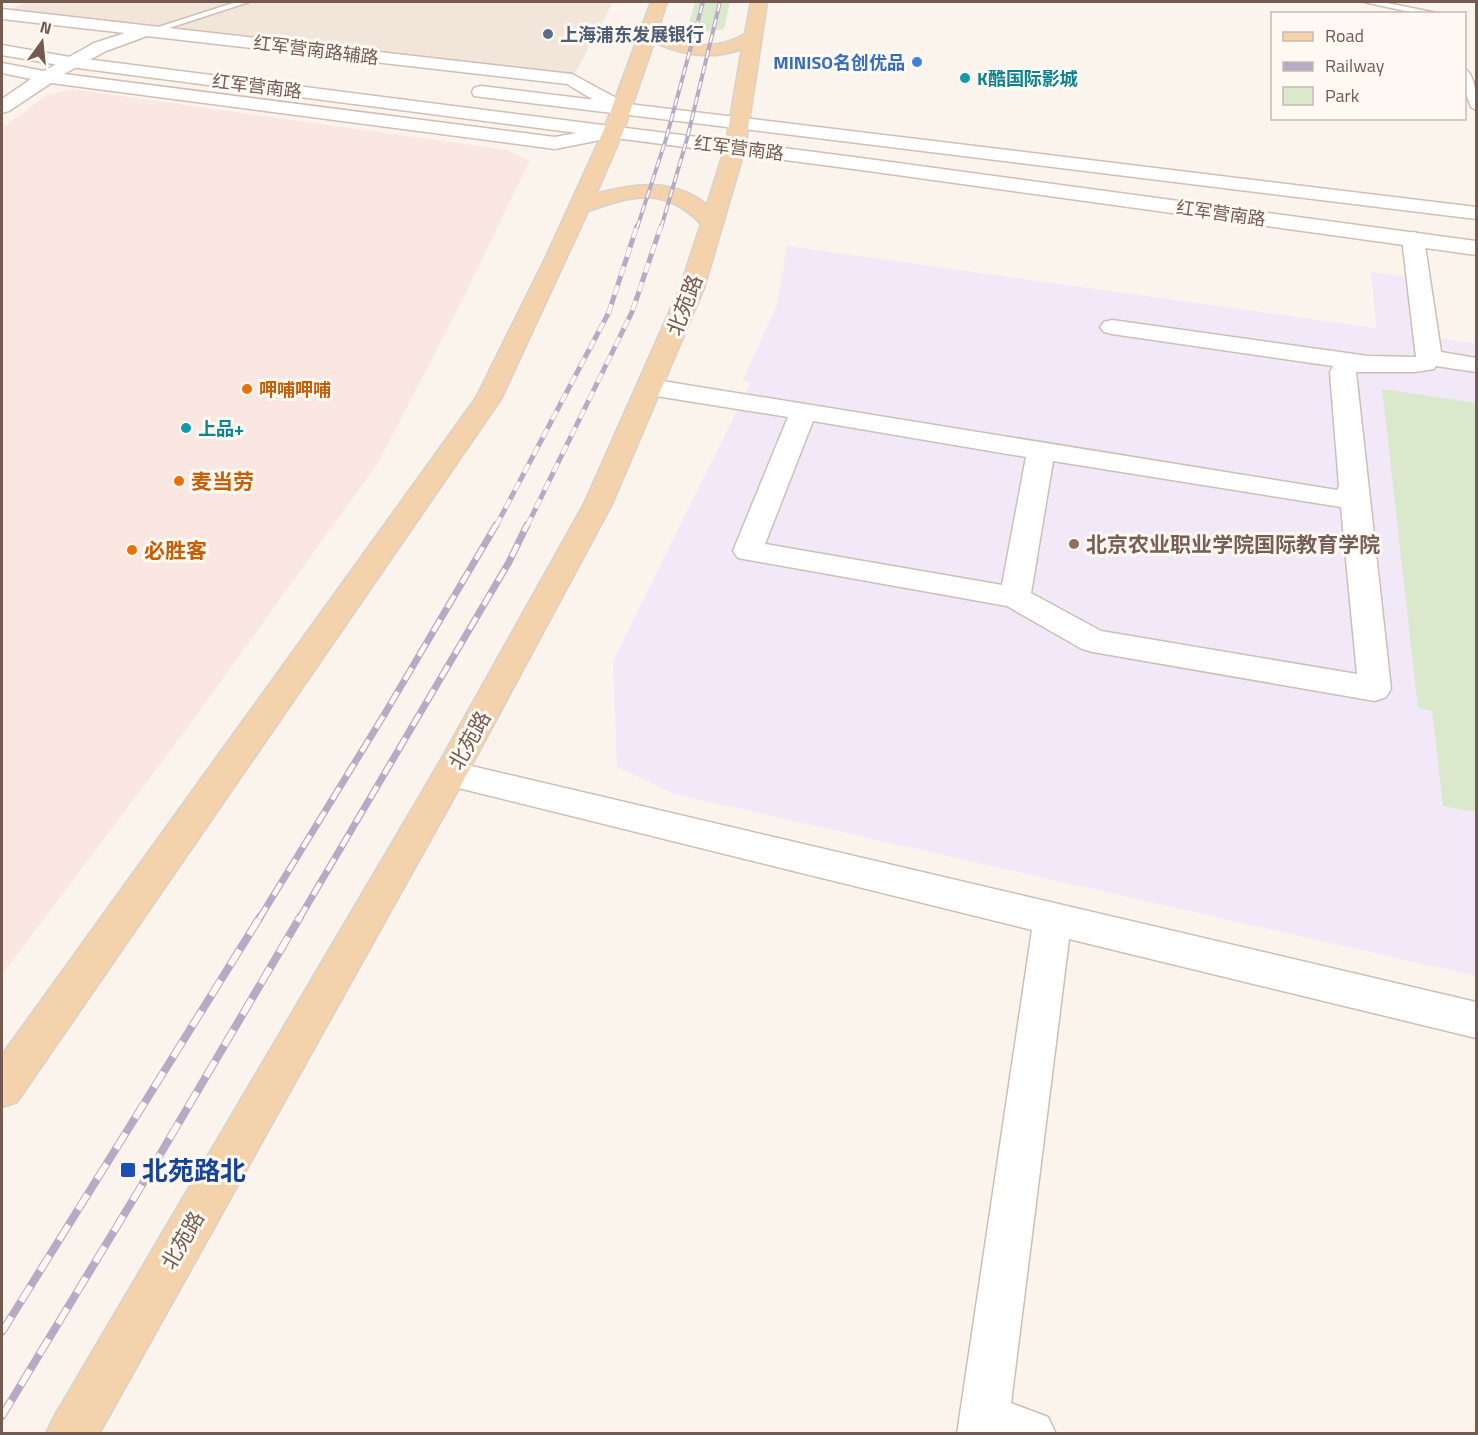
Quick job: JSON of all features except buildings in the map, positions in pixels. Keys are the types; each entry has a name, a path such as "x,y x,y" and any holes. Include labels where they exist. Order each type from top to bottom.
{"main road":[{"path":"2,1088 488,399 580,207 613,132 659,2"},
{"name":"北苑路","path":"71,1434 450,774 598,504 692,288 735,148 759,2"},
{"path":"649,30 660,40 680,47 702,50 726,50 740,46 753,37"},
{"path":"580,207 618,192 654,190 680,195 700,208 712,223"}],"street":[{"name":"红军营南路辅路","path":"2,14 572,79 622,109"},
{"path":"2,107 70,62 100,47 151,31"},
{"path":"2,34 146,52"},
{"name":"红军营南路","path":"2,50 70,62 861,164 1476,248"},
{"path":"2,68 47,77 555,143 613,132"},
{"name":"红军营南路","path":"462,90 868,137 1476,213"},
{"path":"490,116 510,106 512,102 509,95"},
{"path":"861,164 851,156 850,148 856,142 868,137"},
{"path":"1112,327 1361,362 1405,367 1425,364 1429,357 1413,240"},
{"path":"1429,357 1476,364"},
{"path":"803,413 748,551 1015,597 1093,642 1375,689 1343,372 1346,365 1361,362"},
{"path":"650,387 1335,498 1348,497 1353,486"},
{"path":"1015,597 1041,451"},
{"path":"450,774 1476,1020"},
{"path":"1031,1434 983,1427 1053,918"}],"lane":[{"path":"151,31 244,2"},
{"path":"1369,2 1426,12"},
{"path":"1466,77 1476,106"}],"shaded area":[{"path":"26,2 613,2 572,79 2,14"},
{"path":"71,89 507,150 530,160 460,305 378,463 183,734 2,975 2,128 47,95"},
{"name":"北京农业职业学院国际教育学院","path":"787,246 1376,328 1371,272 1432,280 1440,338 1476,344 1476,976 675,794 617,767 613,661 751,382 743,380 777,305"}],"green space":[{"path":"695,2 730,2 724,29 704,32 687,30"},
{"path":"1382,389 1476,403 1476,812 1443,806 1432,711 1418,708"}],"railway":[{"path":"637,228 666,139 703,2"},
{"path":"661,228 687,139 720,2"},
{"path":"496,526 609,312 637,226"},
{"path":"527,526 632,312 661,226"},
{"path":"259,919 384,715 496,525"},
{"path":"299,919 509,562 527,525"},
{"path":"2,1332 260,917"},
{"path":"2,1416 300,917"}],"place":[{"name":"上海浦东发展银行","path":"548,34"},
{"name":"MINISO名创优品","path":"917,62"},
{"name":"K酷国际影城","path":"965,78"},
{"name":"呷哺呷哺","path":"247,389"},
{"name":"上品+","path":"186,428"},
{"name":"麦当劳","path":"179,481"},
{"name":"北京农业职业学院国际教育学院","path":"1074,544"},
{"name":"必胜客","path":"132,550"},
{"name":"北苑路北","path":"128,1170"}]}
